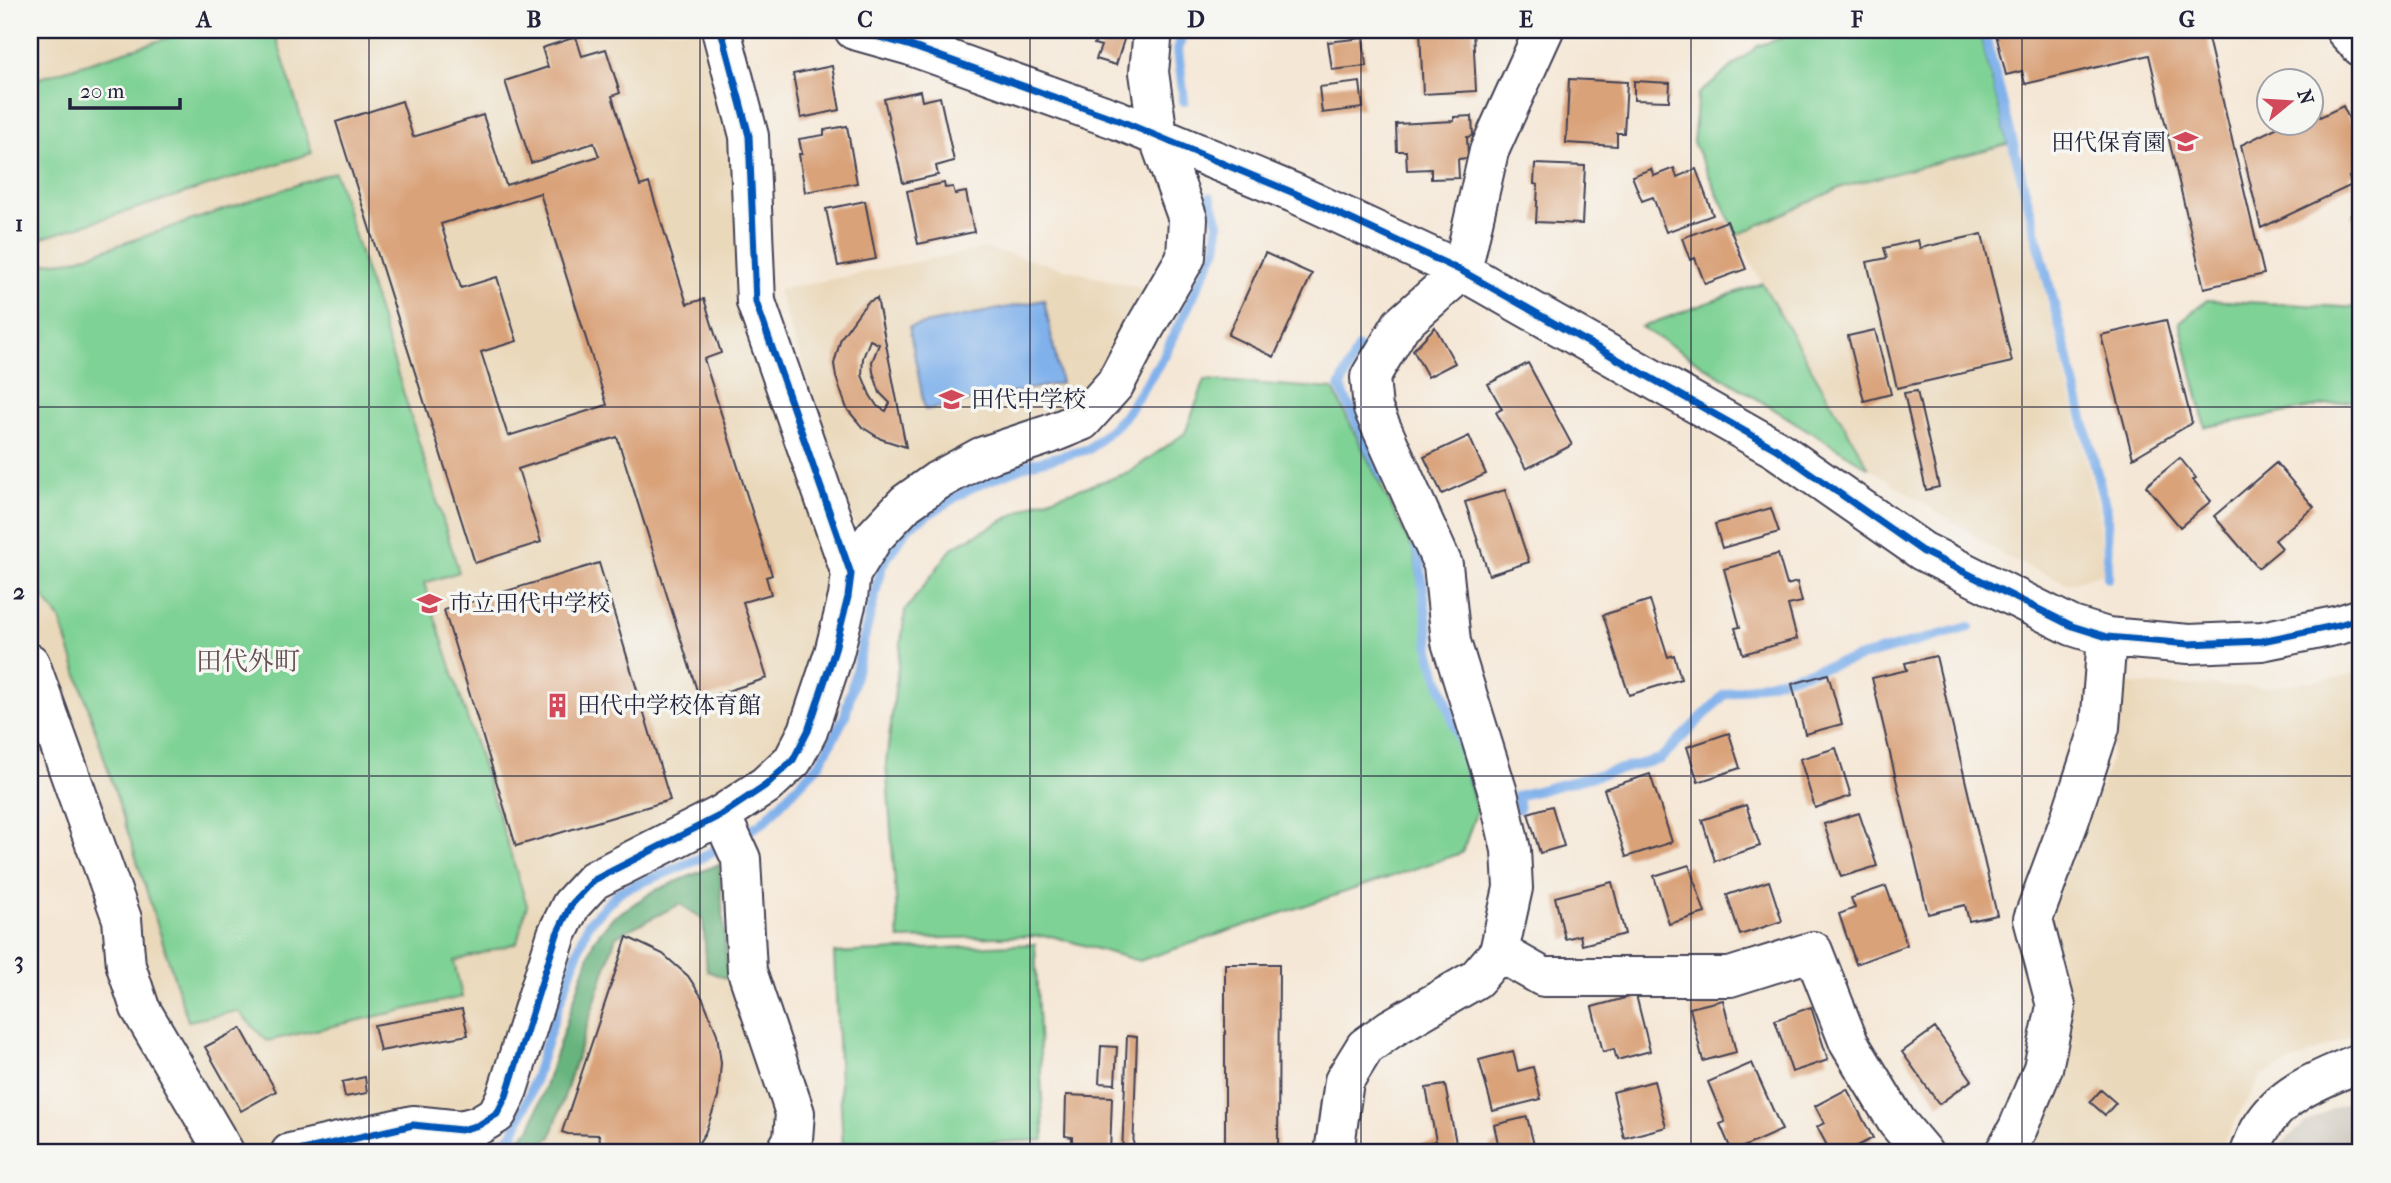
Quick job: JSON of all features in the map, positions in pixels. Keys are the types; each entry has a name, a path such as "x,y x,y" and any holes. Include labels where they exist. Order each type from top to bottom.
{"street":[{"path":"721,30 749,136 756,302 851,574"},
{"path":"854,30 911,46 1158,136 1294,194 1462,271 1776,449 1922,551 2072,626 2107,637 2189,644 2262,641 2361,618"},
{"path":"290,1153 414,1125 461,1130 480,1125 497,1114 506,1096 557,934 571,905 594,880 721,815 766,785 793,760 808,731 834,653 851,574 874,537 906,503 937,481 981,457 1082,421 1115,384 1186,257 1188,219 1158,136 1149,72 1153,30"},
{"path":"1334,1153 1344,1081 1365,1047 1390,1029 1476,979 1499,953 1513,888 1511,850 1498,793 1451,642 1443,565 1373,409 1370,377 1401,325 1462,271 1489,151 1544,30"},
{"path":"2345,30 2361,47"},
{"path":"2004,1153 2018,1128 2043,1068 2056,1006 2033,919 2101,727 2107,637"},
{"path":"30,663 122,919 126,966 140,1008 225,1153"},
{"path":"721,815 741,859 747,971 796,1113 799,1149"},
{"path":"1499,953 1543,977 1730,977 1813,951 1849,1043 1897,1122 1923,1153"},
{"path":"2250,1153 2260,1128 2283,1101 2308,1085 2361,1062"}],"shaded area":[{"name":"市立田代中学校","path":"30,30 698,30 731,135 834,581 796,720 766,763 713,800 593,863 480,1106 459,1114 323,1129 255,1150 230,1139 150,990 136,911 40,638 30,624"},
{"path":"2008,144 2099,514 2102,573 2069,584 2010,559 1869,468 1737,235 1842,187"},
{"name":"田代中学校","path":"985,248 1154,292 1104,384 860,541 778,290"},
{"path":"2361,671 2361,1032 2262,1075 2217,1153 2014,1153 2064,995 2052,911 2110,762 2122,684 2269,687 2345,676"},
{"path":"719,864 728,979 774,1118 773,1149 770,1153 503,1153 531,1128 594,940 612,918 654,891"},
{"path":"2361,1095 2361,1153 2277,1153 2282,1143 2306,1122"}],"green space":[{"path":"193,30 274,30 312,153 30,242 30,81"},
{"path":"1805,30 1979,30 2008,144 1842,187 1737,235 1693,142 1698,94 1758,46"},
{"path":"335,172 459,572 424,583 527,905 517,943 454,961 462,997 267,1041 238,1011 188,1021 60,619 30,579 30,265 74,260"},
{"path":"1762,283 1869,468 1641,327"},
{"path":"2207,300 2361,308 2361,399 2205,427 2180,322"},
{"path":"1205,380 1333,389 1414,552 1429,651 1477,810 1462,853 1139,961 1051,936 899,939 886,763 905,611 953,547 1036,503 1128,473 1185,433"},
{"path":"719,864 728,979 707,971 703,919 680,904 616,936 551,1137 527,1153 503,1153 531,1128 594,940 612,918 654,891"},
{"path":"1035,944 1044,1140 843,1150 834,953"}],"water":[{"path":"1044,300 1061,383 925,410 909,327"}],"building":[{"path":"1098,30 1127,30 1116,65 1096,59 1101,46 1094,44"},
{"path":"1420,30 1473,30 1476,91 1423,94"},
{"path":"1995,30 2206,30 2264,274 2204,288 2149,55 2025,84 2022,71 2006,75"},
{"path":"576,37 582,56 606,49 620,93 612,96 640,186 649,183 687,304 704,299 721,353 704,359 772,575 766,577 771,594 743,602 767,678 700,700 617,437 518,469 541,542 475,563 336,122 402,101 413,137 483,115 506,185 599,156 594,143 531,163 505,81 548,67 542,48","holes":["540,193 607,405 508,436 481,352 517,341 497,277 461,288 441,224"]},
{"path":"1363,38 1366,66 1332,70 1328,42"},
{"path":"832,66 840,110 801,118 793,74"},
{"path":"1569,79 1627,82 1624,133 1617,133 1617,146 1566,143"},
{"path":"1634,81 1670,83 1669,101 1634,100"},
{"path":"1360,82 1363,108 1322,113 1319,87"},
{"path":"920,91 922,101 940,97 954,161 936,166 938,175 903,183 884,99"},
{"path":"2343,106 2361,144 2361,172 2349,177 2352,185 2261,228 2241,145 2259,136 2324,136 2324,115"},
{"path":"1472,116 1473,136 1467,137 1468,158 1458,159 1459,178 1431,179 1431,169 1407,170 1406,151 1397,151 1396,124 1454,121 1454,117"},
{"path":"847,126 857,183 805,192 799,139 824,135 824,130"},
{"path":"1535,164 1585,166 1582,224 1536,222 1538,185 1534,184"},
{"path":"1674,168 1677,177 1696,169 1713,215 1666,232 1653,197 1642,201 1632,176 1651,169 1654,176"},
{"path":"944,183 945,188 953,187 955,194 966,192 974,232 918,244 907,191"},
{"path":"865,201 876,259 838,266 826,209"},
{"path":"2361,210 2361,228 2358,230 2351,215"},
{"path":"1727,221 1746,269 1705,284 1695,258 1690,260 1682,238"},
{"path":"1982,234 2012,362 1897,388 1867,262 1887,258 1884,248 1918,240 1920,248"},
{"path":"1265,253 1312,274 1274,357 1228,335"},
{"path":"877,298 906,447 881,439 862,427 847,409 836,377 834,364 841,338 868,302","holes":["870,340 879,344 872,362 873,372 880,393 890,403 886,411 877,406 862,375 863,358"]},
{"path":"2166,320 2192,423 2133,458 2101,335"},
{"path":"1435,327 1455,363 1428,377 1413,350"},
{"path":"1875,330 1891,394 1864,401 1848,336"},
{"path":"1528,363 1572,445 1526,469 1496,412 1502,409 1488,384"},
{"path":"1917,391 1939,487 1926,490 1904,393"},
{"path":"1469,436 1486,474 1442,494 1424,457"},
{"path":"2180,458 2196,478 2193,480 2211,501 2180,527 2146,486"},
{"path":"2276,463 2314,507 2275,540 2282,548 2258,568 2214,516"},
{"path":"1505,490 1529,562 1489,575 1465,502"},
{"path":"1771,508 1779,532 1722,548 1715,524"},
{"path":"1778,554 1787,585 1797,582 1802,602 1788,605 1797,639 1743,654 1735,628 1740,627 1724,569"},
{"name":"田代中学校体育館","path":"599,563 670,800 516,846 444,610"},
{"path":"1650,600 1668,657 1674,655 1681,679 1629,695 1603,615"},
{"path":"1936,656 1997,915 1969,921 1965,905 1928,914 1872,678 1907,670 1905,663"},
{"path":"1828,674 1842,724 1805,734 1792,684"},
{"path":"1729,733 1740,768 1698,782 1687,747"},
{"path":"1836,748 1851,796 1815,808 1800,759"},
{"path":"1650,774 1672,842 1626,857 1604,789"},
{"path":"1746,805 1760,846 1715,861 1702,820"},
{"path":"1552,806 1564,846 1540,853 1528,813"},
{"path":"1859,813 1877,866 1841,877 1824,824"},
{"path":"1689,865 1705,913 1669,924 1654,876"},
{"path":"1769,881 1782,921 1740,935 1727,895"},
{"path":"1612,882 1625,934 1582,945 1580,935 1565,939 1555,897"},
{"path":"1886,886 1907,945 1856,964 1839,914 1855,908 1851,898"},
{"path":"627,937 663,954 688,976 703,999 717,1034 721,1063 718,1097 705,1133 692,1153 602,1153 599,1135 562,1132"},
{"path":"1225,964 1279,964 1278,1153 1225,1153"},
{"path":"1636,995 1650,1051 1617,1060 1614,1049 1603,1052 1592,1007"},
{"path":"1723,1000 1736,1052 1703,1061 1690,1008"},
{"path":"1811,1007 1828,1060 1792,1072 1775,1020"},
{"path":"462,1009 468,1035 380,1051 374,1025"},
{"path":"241,1028 276,1091 241,1111 205,1047"},
{"path":"1935,1028 1972,1080 1939,1104 1902,1052"},
{"path":"1127,1036 1137,1037 1133,1153 1122,1153"},
{"path":"1101,1046 1117,1047 1115,1084 1099,1083"},
{"path":"1513,1051 1518,1071 1533,1067 1541,1099 1493,1111 1479,1060"},
{"path":"1752,1063 1782,1130 1732,1152 1720,1124 1725,1122 1708,1082"},
{"path":"365,1077 367,1093 345,1097 342,1082"},
{"path":"1654,1081 1666,1127 1624,1138 1613,1092"},
{"path":"1445,1085 1458,1153 1422,1153 1420,1144 1436,1141 1426,1088"},
{"path":"1847,1089 1873,1138 1844,1153 1831,1153 1817,1127 1824,1123 1815,1106"},
{"path":"2101,1090 2116,1103 2105,1115 2090,1102"},
{"path":"1066,1095 1112,1097 1110,1153 1072,1152 1072,1137 1065,1136"},
{"path":"1527,1117 1536,1153 1492,1153 1490,1145 1498,1143 1494,1125"}],"waterway":[{"path":"1183,30 1178,50 1184,101"},
{"path":"1984,30 2107,513 2108,578"},
{"path":"471,1153 490,1149 513,1135 530,1094 588,924 620,891 699,859 762,823 820,763 845,716 882,565 909,526 970,488 1029,464 1089,449 1124,417 1164,356 1217,246 1218,223 1210,197"},
{"path":"1358,348 1340,387 1384,479"},
{"path":"1416,547 1431,657 1480,799"},
{"path":"1519,809 1517,796 1660,759 1724,695 1969,627"},
{"path":"412,1153 423,1153"}],"cycle path":[{"path":"290,1153 413,1125 461,1130 479,1125 497,1114 506,1096 557,934 571,905 594,880 721,815 766,785 793,760 808,731 834,653 851,574 756,302 749,136 721,30"},
{"path":"854,30 911,46 1118,120 1294,193 1462,271 1776,449 1922,551 2072,626 2107,637 2189,644 2262,641 2361,618"}],"place":[{"name":"田代保育園","path":"2186,142"},
{"name":"田代中学校","path":"951,399"},
{"name":"市立田代中学校","path":"429,603"},
{"name":"田代中学校体育館","path":"557,705"}],"district":[{"name":"田代外町","path":"248,661"}]}
